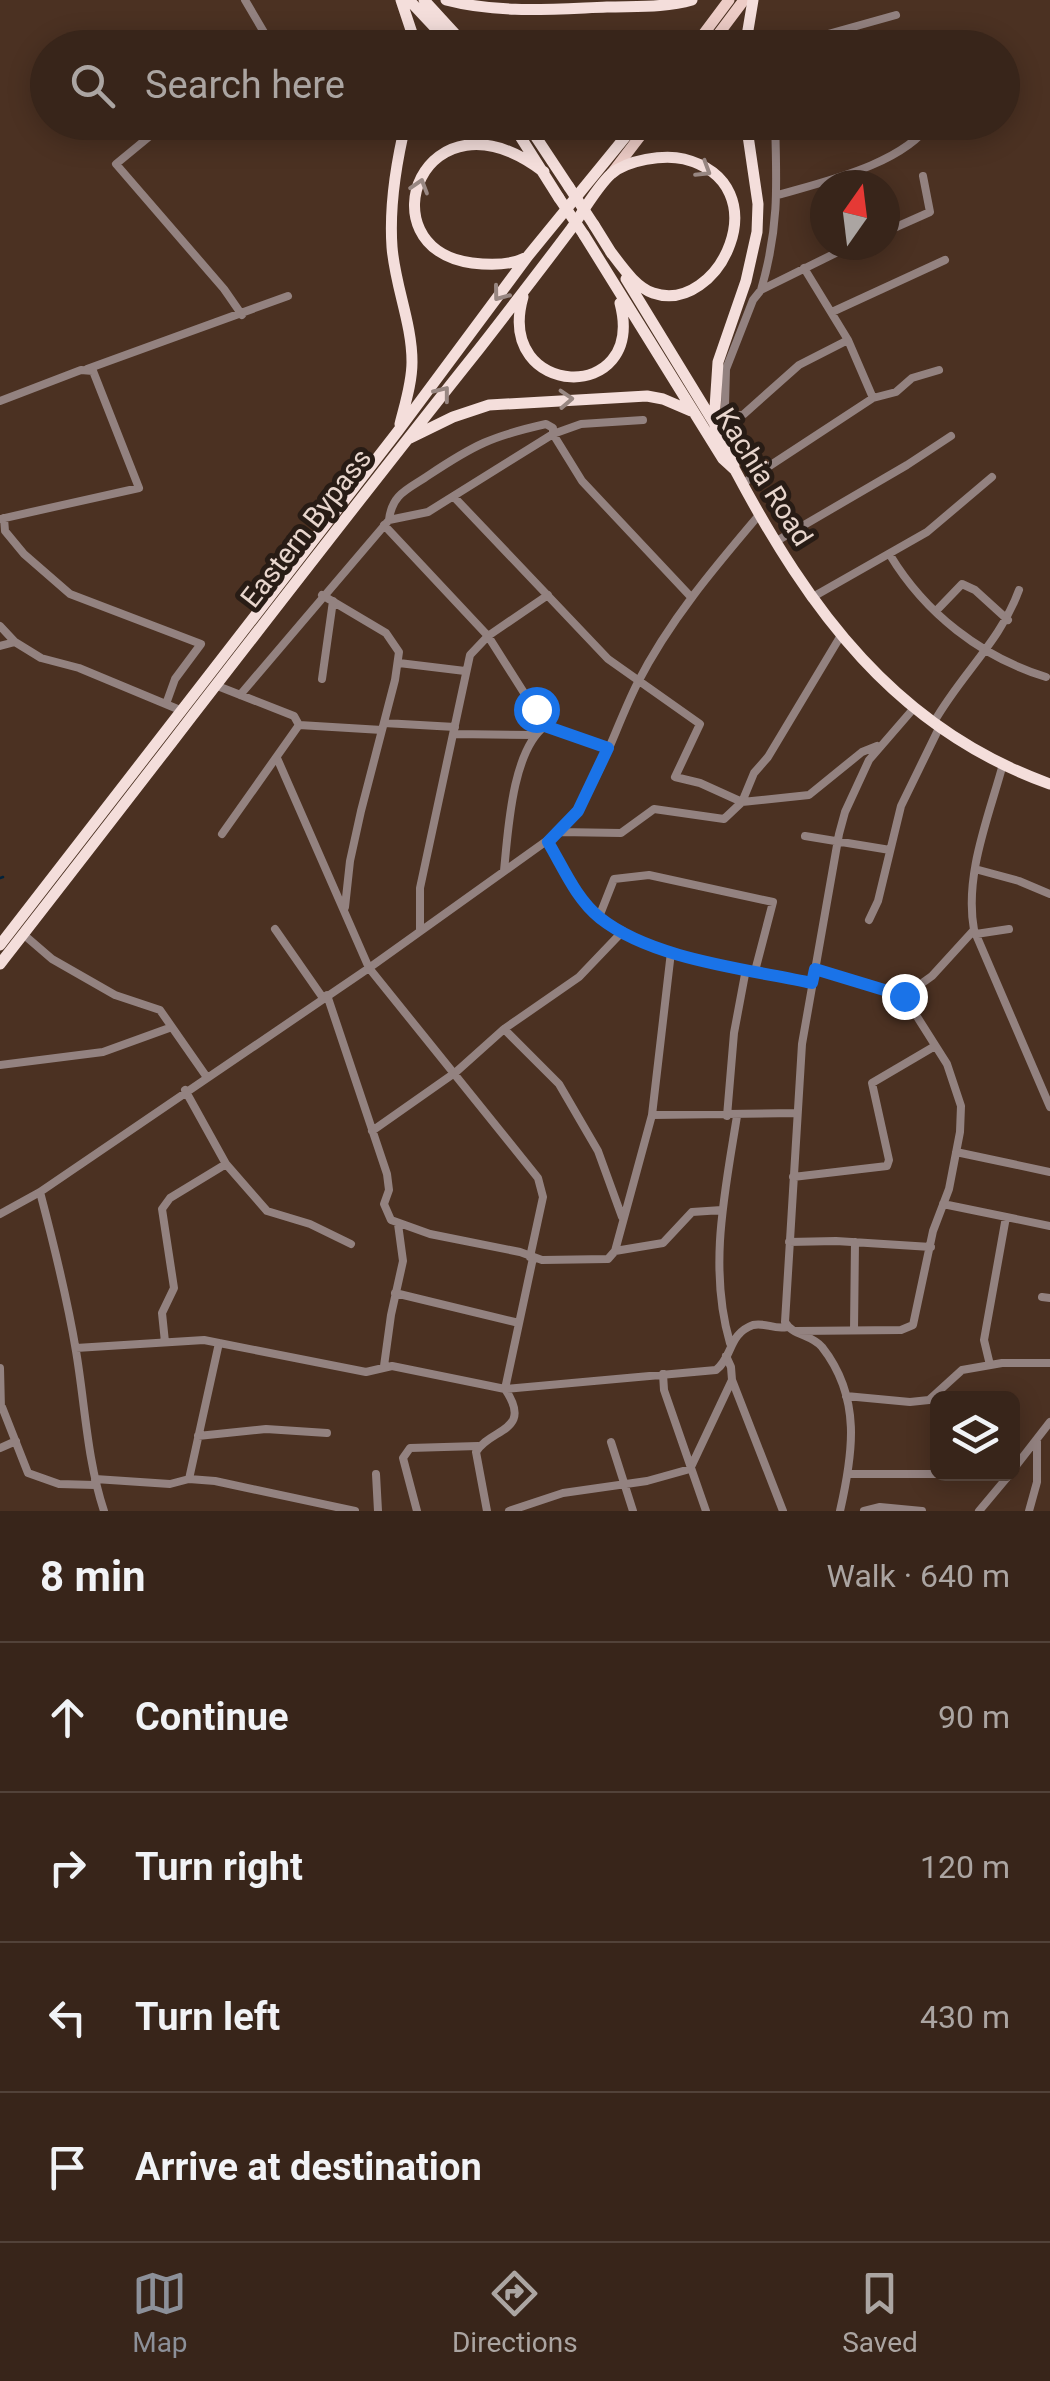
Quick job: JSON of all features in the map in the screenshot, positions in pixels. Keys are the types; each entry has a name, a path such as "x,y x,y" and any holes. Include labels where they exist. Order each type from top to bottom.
{"highway":[{"path":"401,0 413,30"},
{"path":"409,0 437,30"},
{"path":"424,0 452,30"},
{"path":"446,0 466,6 523,10 664,5 692,0"},
{"path":"748,30 753,0"},
{"path":"402,140 392,193 392,246 412,366 402,436 472,409 506,402 647,396 694,413"},
{"name":"Kachia Road","path":"522,140 723,459 735,470 810,598 840,637 914,708 1003,764 1050,784"},
{"path":"538,140 720,422"},
{"path":"541,140 544,148"},
{"name":"Eastern Bypass","path":"0,964 402,436 528,256 618,140"},
{"path":"735,470 724,442 714,390 718,362 758,232 749,140"},
{"path":"528,256 505,264 479,264 448,256 425,238 419,226 416,190 419,179 436,158 460,146 499,147 524,157 544,172"},
{"path":"610,251 640,286 651,293 676,294 699,283 721,263 736,222 724,184 688,160 662,157 612,173"},
{"name":"Eastern Bypass","path":"0,945 180,710 525,290 612,173"},
{"path":"525,290 519,311 528,351 545,371 574,379 600,370 618,350 624,319 616,289"}],"main road":[{"path":"706,30 729,0"},
{"path":"722,30 744,0"},
{"name":"Eastern Bypass","path":"612,173 637,140"}],"street":[{"path":"245,0 263,30"},
{"path":"849,30 896,15"},
{"path":"145,140 116,164 242,315"},
{"path":"778,140 776,234 761,290 753,300 726,369 720,422 744,414 799,364 848,340"},
{"path":"778,196 866,167 916,140"},
{"path":"900,225 930,212 923,176"},
{"path":"761,290 821,260"},
{"path":"832,312 945,260"},
{"path":"804,268 848,340 873,398"},
{"path":"0,401 288,296"},
{"path":"87,369 96,374 139,488 2,518 5,532 70,594 201,644 175,679 166,704"},
{"path":"742,484 873,398 896,392 912,378 939,370"},
{"path":"387,523 414,517 454,497 554,434 581,424 643,420"},
{"path":"240,695 387,523 398,494 484,440 546,424 553,428 582,480 691,597"},
{"path":"775,542 951,436"},
{"path":"810,598 927,532 992,477"},
{"path":"454,497 608,660 700,724 675,777 700,783 742,802 809,795 862,752 880,744"},
{"path":"0,1214 40,1192 369,968 559,832 578,811 639,680 691,597 758,515"},
{"path":"387,523 488,636 545,726 608,748"},
{"path":"890,556 912,587 984,651 1006,664 1046,677"},
{"path":"936,611 962,584 975,590 1008,620"},
{"path":"869,920 878,901 905,795 937,724 959,680 1008,620 1020,590"},
{"path":"322,595 386,633 396,643 399,663 350,861 345,912"},
{"path":"420,929 420,888 470,654 488,636 548,595"},
{"path":"322,679 333,602"},
{"path":"0,626 14,642 40,658 79,668 180,710"},
{"path":"559,832 621,833 654,809 724,819 742,802 754,773 768,757 840,637"},
{"path":"0,646 14,642"},
{"path":"399,663 466,670"},
{"path":"215,685 294,716 299,724"},
{"path":"789,1329 789,1242 802,1044 838,839 855,787 880,744 914,708"},
{"path":"299,724 534,734"},
{"path":"222,834 299,724"},
{"path":"504,871 517,782 534,734 545,726"},
{"path":"277,758 369,968 456,1072 542,1188 505,1390 514,1407 512,1424 478,1446 410,1448 403,1458 417,1511"},
{"path":"1003,764 974,869 970,913 1050,1107"},
{"path":"806,836 890,850"},
{"path":"548,842 581,898 599,917 623,931 671,952 812,983"},
{"path":"974,869 1050,894"},
{"path":"76,1348 204,1340 366,1372 384,1366 505,1390 716,1370 730,1343 724,1322 719,1257 732,1116 734,1033 772,902 660,877 637,876 614,879 599,917"},
{"path":"275,929 325,997 389,1184 386,1213 398,1224 532,1258 608,1259 615,1250 652,1114 671,952"},
{"path":"904,996 932,976 975,932 1009,929"},
{"path":"372,1131 456,1072 504,1029 578,977 623,931"},
{"path":"23,934 52,959 116,995 160,1010 206,1076"},
{"path":"730,1343 756,1324 777,1329 827,1330 900,1330 913,1325 933,1231 956,1152 961,1106 957,1087 904,996 815,969"},
{"path":"0,1065 103,1052 172,1026"},
{"path":"504,1029 559,1084 598,1151 623,1218"},
{"path":"793,1177 887,1166 889,1160 872,1083 935,1046"},
{"path":"186,1090 226,1164 267,1210 310,1224 350,1244"},
{"path":"652,1114 796,1113"},
{"path":"956,1152 1050,1172"},
{"path":"165,1342 162,1313 174,1288 162,1209 170,1198 226,1164"},
{"path":"40,1192 60,1267 95,1482 104,1511"},
{"path":"943,1204 1050,1226"},
{"path":"615,1250 663,1244 692,1212 722,1210"},
{"path":"990,1365 984,1340 1006,1218"},
{"path":"384,1366 403,1250 398,1224"},
{"path":"789,1242 932,1247"},
{"path":"854,1330 856,1242"},
{"path":"396,1293 520,1323"},
{"path":"789,1329 814,1340 826,1354 846,1396 852,1429 850,1474 840,1511"},
{"path":"826,1354 827,1330"},
{"path":"188,1479 219,1343"},
{"path":"726,1356 783,1511"},
{"path":"846,1396 929,1400 957,1372 990,1365 1050,1363"},
{"path":"0,1368 1,1408 28,1473 59,1484 215,1480 355,1511"},
{"path":"664,1374 664,1390 706,1511"},
{"path":"690,1469 732,1380"},
{"path":"1020,1462 1050,1422"},
{"path":"198,1436 266,1429 327,1433"},
{"path":"1029,1511 1037,1482 1037,1440"},
{"path":"0,1448 16,1441"},
{"path":"611,1442 633,1511"},
{"path":"478,1446 476,1459 488,1511"},
{"path":"509,1511 563,1493 690,1469"},
{"path":"376,1474 378,1511"},
{"path":"850,1474 930,1474"},
{"path":"979,1511 1004,1481"},
{"path":"864,1511 922,1511"}],"route":[{"path":"536,709 545,726 608,748 578,811 548,842 581,898 599,917 671,952 812,983 815,969 904,996"}]}
